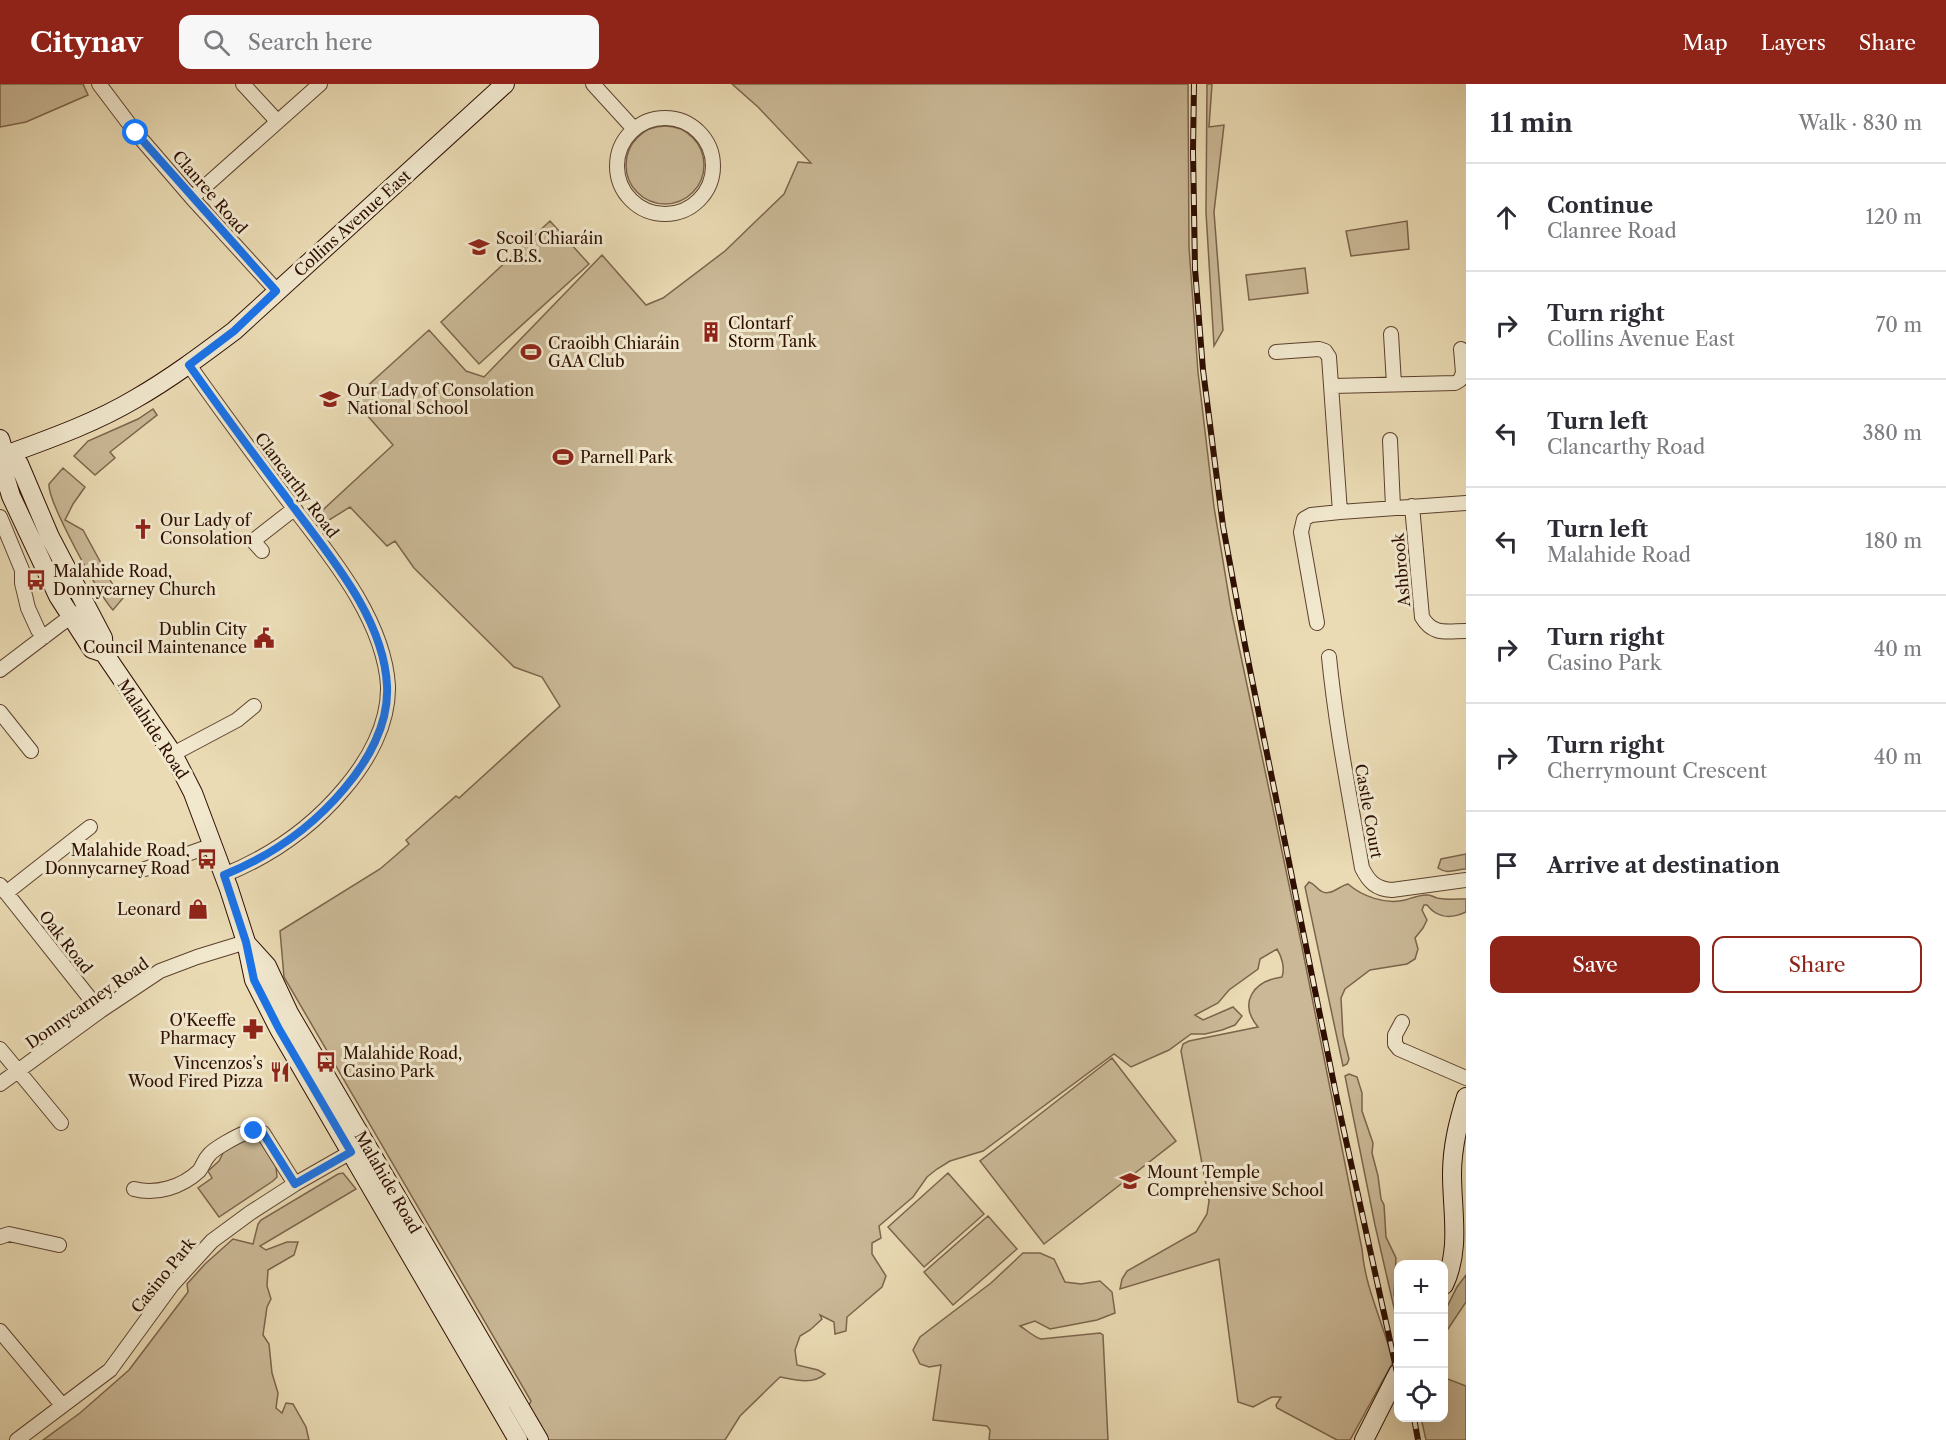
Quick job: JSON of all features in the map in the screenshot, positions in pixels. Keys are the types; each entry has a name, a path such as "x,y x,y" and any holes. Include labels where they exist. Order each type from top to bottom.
{"main road":[{"name":"Collins Avenue East","path":"2,450 43,440 96,419 135,400 189,365 234,331 505,84"},
{"path":"25,478 31,459 43,440"},
{"name":"Malahide Road","path":"2,450 19,464 50,537 103,638 104,653 173,754 193,793 246,942 267,966 358,1148 430,1273 504,1398 539,1440"},
{"name":"Malahide Road","path":"2,450 4,473 11,496 58,596 92,649 104,653"},
{"path":"1448,1272 1460,1239 1453,1149 1466,1097"},
{"path":"1364,1440 1394,1381"},
{"name":"Malahide Road","path":"504,1398 518,1440"}],"street":[{"name":"Clanree Road","path":"99,84 136,133 276,291"},
{"path":"243,84 277,122"},
{"path":"192,198 320,84"},
{"path":"593,84 634,129"},
{"path":"663,117 679,119 693,127 704,138 711,152 713,168 709,184 701,197 689,207 674,213 658,213 643,209 627,196 621,186 617,171 618,155 623,141 634,129 648,120 663,117"},
{"path":"1391,334 1394,384"},
{"path":"1276,352 1319,349 1325,351 1329,357 1333,386 1340,512"},
{"path":"1333,386 1455,383 1460,380 1463,373 1461,349"},
{"name":"Clancarthy Road","path":"189,365 351,588 379,640 388,688 386,708 376,739 364,763 336,799 292,839 224,875"},
{"path":"1390,440 1394,507"},
{"path":"1317,623 1300,532 1304,519 1311,515 1340,512 1466,503"},
{"name":"Ashbrook","path":"1412,506 1422,617 1427,626 1437,632 1466,631"},
{"path":"262,551 254,541 294,509"},
{"path":"0,517 22,570 22,583 28,608 38,630 44,637"},
{"path":"0,670 87,608"},
{"name":"Castle Court","path":"1329,657 1335,717 1362,868 1367,879 1382,890 1466,880"},
{"path":"173,754 237,720 254,706"},
{"path":"0,712 31,751"},
{"name":"Oak Road","path":"90,827 3,889 99,1011"},
{"path":"145,870 161,856 213,845"},
{"name":"Donnycarney Road","path":"0,1084 99,1011 160,971 246,942"},
{"path":"1402,1022 1395,1035 1395,1044 1399,1049 1466,1078"},
{"path":"0,1049 18,1071"},
{"name":"Donnycarney Road","path":"18,1071 61,1123"},
{"path":"134,1189 145,1192 159,1191 178,1184 198,1172 209,1154 245,1133 254,1131 263,1133 295,1184"},
{"name":"Casino Park","path":"17,1440 110,1370 172,1285 212,1241 295,1184 358,1148"},
{"path":"0,1237 9,1234 59,1245"},
{"path":"0,1331 62,1406"}],"shaded area":[{"path":"0,84 83,84 88,95 26,122 0,127"},
{"path":"732,84 1188,84 1189,247 1198,372 1214,507 1231,609 1300,937 1364,1264 1393,1362 1350,1440 1337,1440 1277,1408 1276,1405 1281,1397 1272,1397 1253,1407 1238,1402 1219,1259 1120,1289 1127,1271 1196,1232 1207,1214 1209,1201 1181,1051 1183,1044 1189,1041 1258,1027 1249,1010 1249,1002 1256,988 1272,979 1282,977 1282,963 1277,949 1260,959 1258,969 1229,990 1218,1003 1195,1015 1203,1020 1233,1007 1242,1016 1235,1025 1205,1034 1191,1034 1169,1050 1131,1067 1114,1054 983,1151 950,1161 927,1177 913,1197 879,1226 881,1238 872,1243 872,1254 886,1276 882,1287 847,1317 846,1331 835,1334 834,1322 820,1315 822,1319 800,1336 795,1350 797,1365 825,1374 809,1381 780,1377 740,1416 725,1440 548,1440 528,1407 531,1401 284,977 280,931 380,869 409,844 406,840 456,796 459,798 560,706 542,677 514,667 414,568 395,541 387,546 350,507 321,525 319,529 313,519 393,445 353,399 429,330 466,371 484,377 602,255 646,305 663,298 725,251 784,194 798,162 811,163 758,107"},
{"path":"1207,84 1212,84 1209,127 1224,125 1214,212 1223,330 1214,346 1206,212"},
{"path":"665,126 680,129 693,137 701,150 704,165 701,180 693,193 680,201 665,204 650,201 637,193 629,180 626,165 629,150 637,137 650,129"},
{"path":"550,221 589,264 479,364 441,322"},
{"path":"1407,221 1409,249 1351,256 1346,231"},
{"path":"1305,268 1308,293 1249,300 1246,275"},
{"path":"153,409 157,415 110,452 115,458 95,475 74,456 88,441 138,419"},
{"path":"63,468 85,487 65,520 83,530 114,587 122,590 134,585 113,610 75,548 56,508 49,484"},
{"path":"1466,854 1466,869 1449,871 1438,868 1441,859"},
{"path":"1309,882 1324,893 1348,884 1367,896 1390,901 1425,895 1444,899 1466,899 1466,912 1455,916 1440,915 1424,905 1422,910 1427,920 1415,938 1418,949 1415,959 1407,964 1370,970 1345,989 1341,998 1343,1035 1349,1059 1343,1066 1305,887"},
{"path":"1112,1058 1176,1141 1044,1244 980,1161"},
{"path":"1349,1074 1357,1077 1362,1093 1362,1111 1373,1143 1372,1153 1384,1205 1386,1237 1396,1258 1394,1260 1394,1308 1375,1225 1345,1076"},
{"path":"250,1137 260,1141 278,1166 276,1167 277,1177 219,1217 198,1188 212,1178 208,1171 219,1161 224,1151"},
{"path":"343,1173 356,1189 260,1246 266,1250 287,1242 298,1242 294,1255 268,1270 267,1286 271,1299 267,1307 263,1335 269,1344 272,1373 278,1393 276,1408 282,1413 286,1403 293,1404 306,1427 309,1440 43,1440 80,1413 129,1370 188,1292 187,1284 233,1239 253,1244 261,1220"},
{"path":"948,1173 984,1214 924,1267 888,1227"},
{"path":"988,1216 1017,1249 953,1305 924,1272"},
{"path":"1023,1253 1040,1253 1054,1259 1065,1282 1081,1284 1100,1281 1112,1292 1115,1313 1097,1320 1050,1329 1035,1321 1020,1326 1041,1339 1100,1333 1103,1335 1108,1440 989,1440 990,1430 987,1426 933,1420 941,1365 929,1367 920,1364 913,1350 920,1337 991,1283"},
{"path":"1466,1275 1466,1302 1448,1329 1448,1305"},
{"path":"1448,1379 1466,1386 1466,1440 1426,1440 1422,1422 1448,1422"}],"railway":[{"path":"1194,84 1195,269 1203,370 1223,526 1338,1104 1396,1368"},
{"path":"1415,1422 1418,1440"}],"place":[{"name":"Scoil Chiaráin C.B.S.","path":"479,247"},
{"name":"Clontarf Storm Tank","path":"711,332"},
{"name":"Craoibh Chiaráin GAA Club","path":"531,352"},
{"name":"Our Lady of Consolation National School","path":"330,399"},
{"name":"Parnell Park","path":"563,457"},
{"name":"Our Lady of Consolation","path":"143,529"},
{"name":"Malahide Road, Donnycarney Church","path":"36,580"},
{"name":"Dublin City Council Maintenance","path":"264,638"},
{"name":"Malahide Road, Donnycarney Road","path":"207,859"},
{"name":"Leonard","path":"198,909"},
{"name":"O'Keeffe Pharmacy","path":"253,1029"},
{"name":"Malahide Road, Casino Park","path":"326,1062"},
{"name":"Vincenzos’s Wood Fired Pizza","path":"280,1072"},
{"name":"Mount Temple Comprehensive School","path":"1130,1181"}],"route":[{"path":"136,133 276,291 234,331 189,365 351,588 379,640 388,688 386,708 376,739 364,763 336,799 292,839 224,875 246,942 254,980 279,1029 351,1152 295,1184 263,1133 254,1131"}]}
